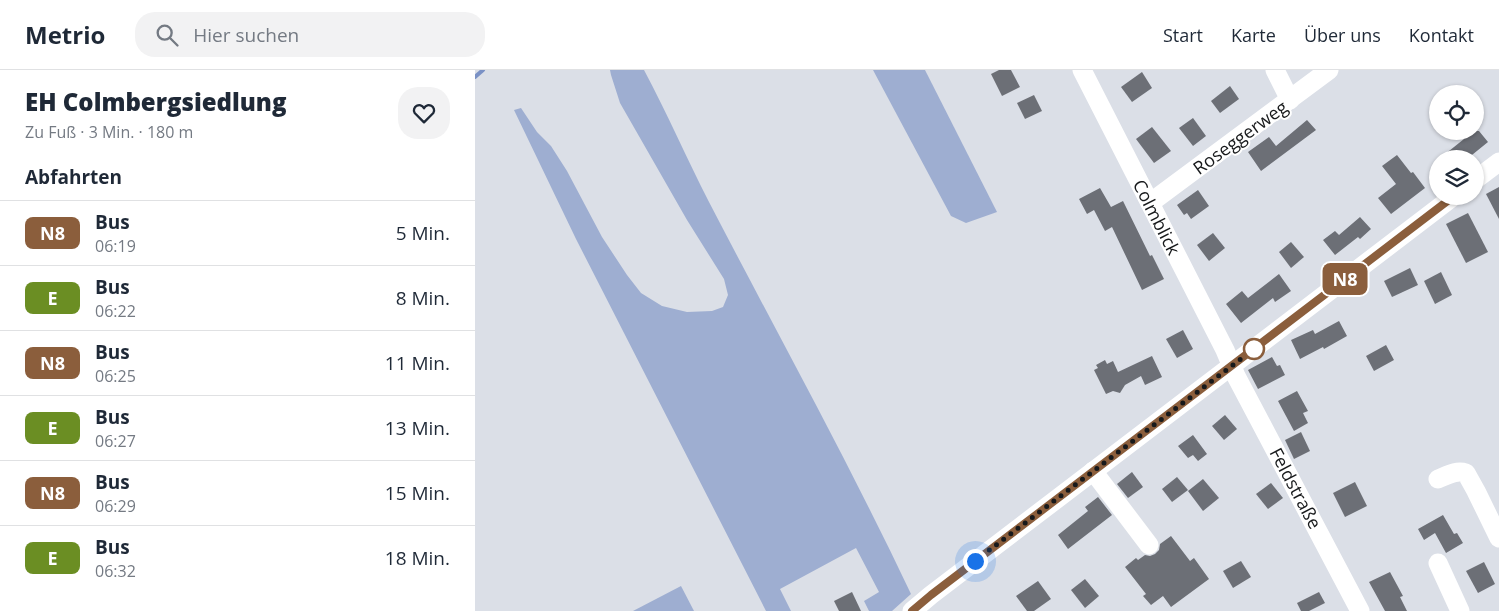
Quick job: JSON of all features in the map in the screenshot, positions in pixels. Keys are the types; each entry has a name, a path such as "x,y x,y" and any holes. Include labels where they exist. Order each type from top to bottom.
{"street":[{"name":"Colmblick","path":"1082,70 1232,365"},
{"path":"1275,70 1290,100"},
{"name":"Roseggerweg","path":"1150,203 1329,70"},
{"path":"1484,173 1499,162"},
{"path":"912,611 1442,205"},
{"name":"Feldstraße","path":"1232,365 1360,611"},
{"path":"1093,471 1149,545"},
{"path":"1439,479 1455,473 1461,472 1466,474 1499,538"},
{"path":"1438,563 1460,611"}],"shaded area":[{"path":"610,70 644,70 709,202 837,446 911,594 892,611 869,611 864,601 879,592 856,548 780,589 791,611 766,611 576,239 514,110 521,108 537,132 551,146 567,171 602,237 641,293 662,306 687,312 712,311 723,307 728,295 724,279 687,220 620,103"},
{"path":"873,70 925,70 997,212 966,223 951,216"},
{"path":"681,586 694,611 633,611"}],"building":[{"path":"999,70 1011,70 1020,87 1002,96 991,74"},
{"path":"1142,72 1152,88 1132,102 1121,87"},
{"path":"1230,86 1239,99 1220,113 1211,101"},
{"path":"1034,95 1042,111 1025,119 1017,103"},
{"path":"1193,118 1206,136 1193,146 1179,128"},
{"path":"1307,120 1316,130 1261,171 1248,152 1269,137 1276,146"},
{"path":"1152,127 1171,151 1154,163 1136,139"},
{"path":"1484,137 1488,142 1478,150 1450,150 1463,140 1484,140"},
{"path":"1397,155 1425,188 1391,214 1378,198 1396,184 1382,166"},
{"path":"1499,187 1499,219 1486,194"},
{"path":"1100,188 1111,207 1123,201 1150,256 1152,255 1164,279 1142,290 1112,227 1105,231 1094,210 1087,214 1079,199"},
{"path":"1198,190 1209,206 1191,219 1187,213 1184,215 1177,205"},
{"path":"1468,213 1488,252 1466,263 1446,224"},
{"path":"1360,217 1371,229 1360,239 1358,237 1335,255 1323,240 1335,231 1339,235"},
{"path":"1213,233 1225,248 1209,261 1197,245"},
{"path":"1291,242 1304,257 1291,268 1279,252"},
{"path":"1410,268 1418,285 1392,297 1384,281"},
{"path":"1441,272 1452,295 1435,304 1424,281"},
{"path":"1279,274 1291,291 1275,302 1273,298 1241,323 1226,304 1242,291 1248,298"},
{"path":"1339,321 1347,336 1324,349 1323,347 1300,359 1291,340 1313,330 1315,334"},
{"path":"1183,330 1193,349 1177,358 1166,339"},
{"path":"1386,345 1394,360 1374,371 1366,356"},
{"path":"1152,356 1162,377 1145,385 1141,376 1125,385 1120,393 1113,391 1106,394 1094,370 1098,368 1096,365 1105,360 1107,364 1113,361 1118,372"},
{"path":"1272,357 1277,366 1280,365 1285,375 1258,389 1248,370"},
{"path":"1297,391 1308,411 1303,413 1308,423 1294,431 1278,401"},
{"path":"1225,415 1237,429 1224,440 1212,426"},
{"path":"1301,432 1310,451 1294,459 1285,440"},
{"path":"1193,435 1207,454 1198,461 1193,455 1188,458 1178,446"},
{"path":"1132,472 1143,487 1128,498 1117,484"},
{"path":"1177,477 1188,490 1172,502 1162,489"},
{"path":"1203,479 1219,498 1203,511 1188,491"},
{"path":"1355,482 1367,506 1345,517 1333,493"},
{"path":"1271,483 1283,498 1268,509 1256,494"},
{"path":"1098,497 1112,515 1068,549 1058,535 1088,511 1085,507"},
{"path":"1443,515 1454,534 1457,533 1463,543 1446,553 1435,533 1424,540 1418,529"},
{"path":"1171,536 1190,561 1194,558 1209,579 1171,607 1163,596 1151,605 1143,596 1146,594 1125,567 1136,558 1138,560 1145,555 1155,554 1159,550 1160,544"},
{"path":"1241,561 1251,577 1233,588 1223,571"},
{"path":"1484,562 1495,584 1478,593 1466,571"},
{"path":"1390,572 1403,596 1400,597 1407,611 1385,611 1369,582"},
{"path":"1085,579 1099,596 1085,608 1071,590"},
{"path":"1038,581 1051,599 1034,611 1027,611 1016,596"},
{"path":"852,592 861,611 839,611 834,601"},
{"path":"1319,592 1325,603 1309,611 1301,611 1297,603"}],"waterway":[{"path":"475,77 483,70"}],"bus line":[{"name":"N8","path":"912,611 1442,205"}],"route":[{"path":"975,561 1254,349"}]}
